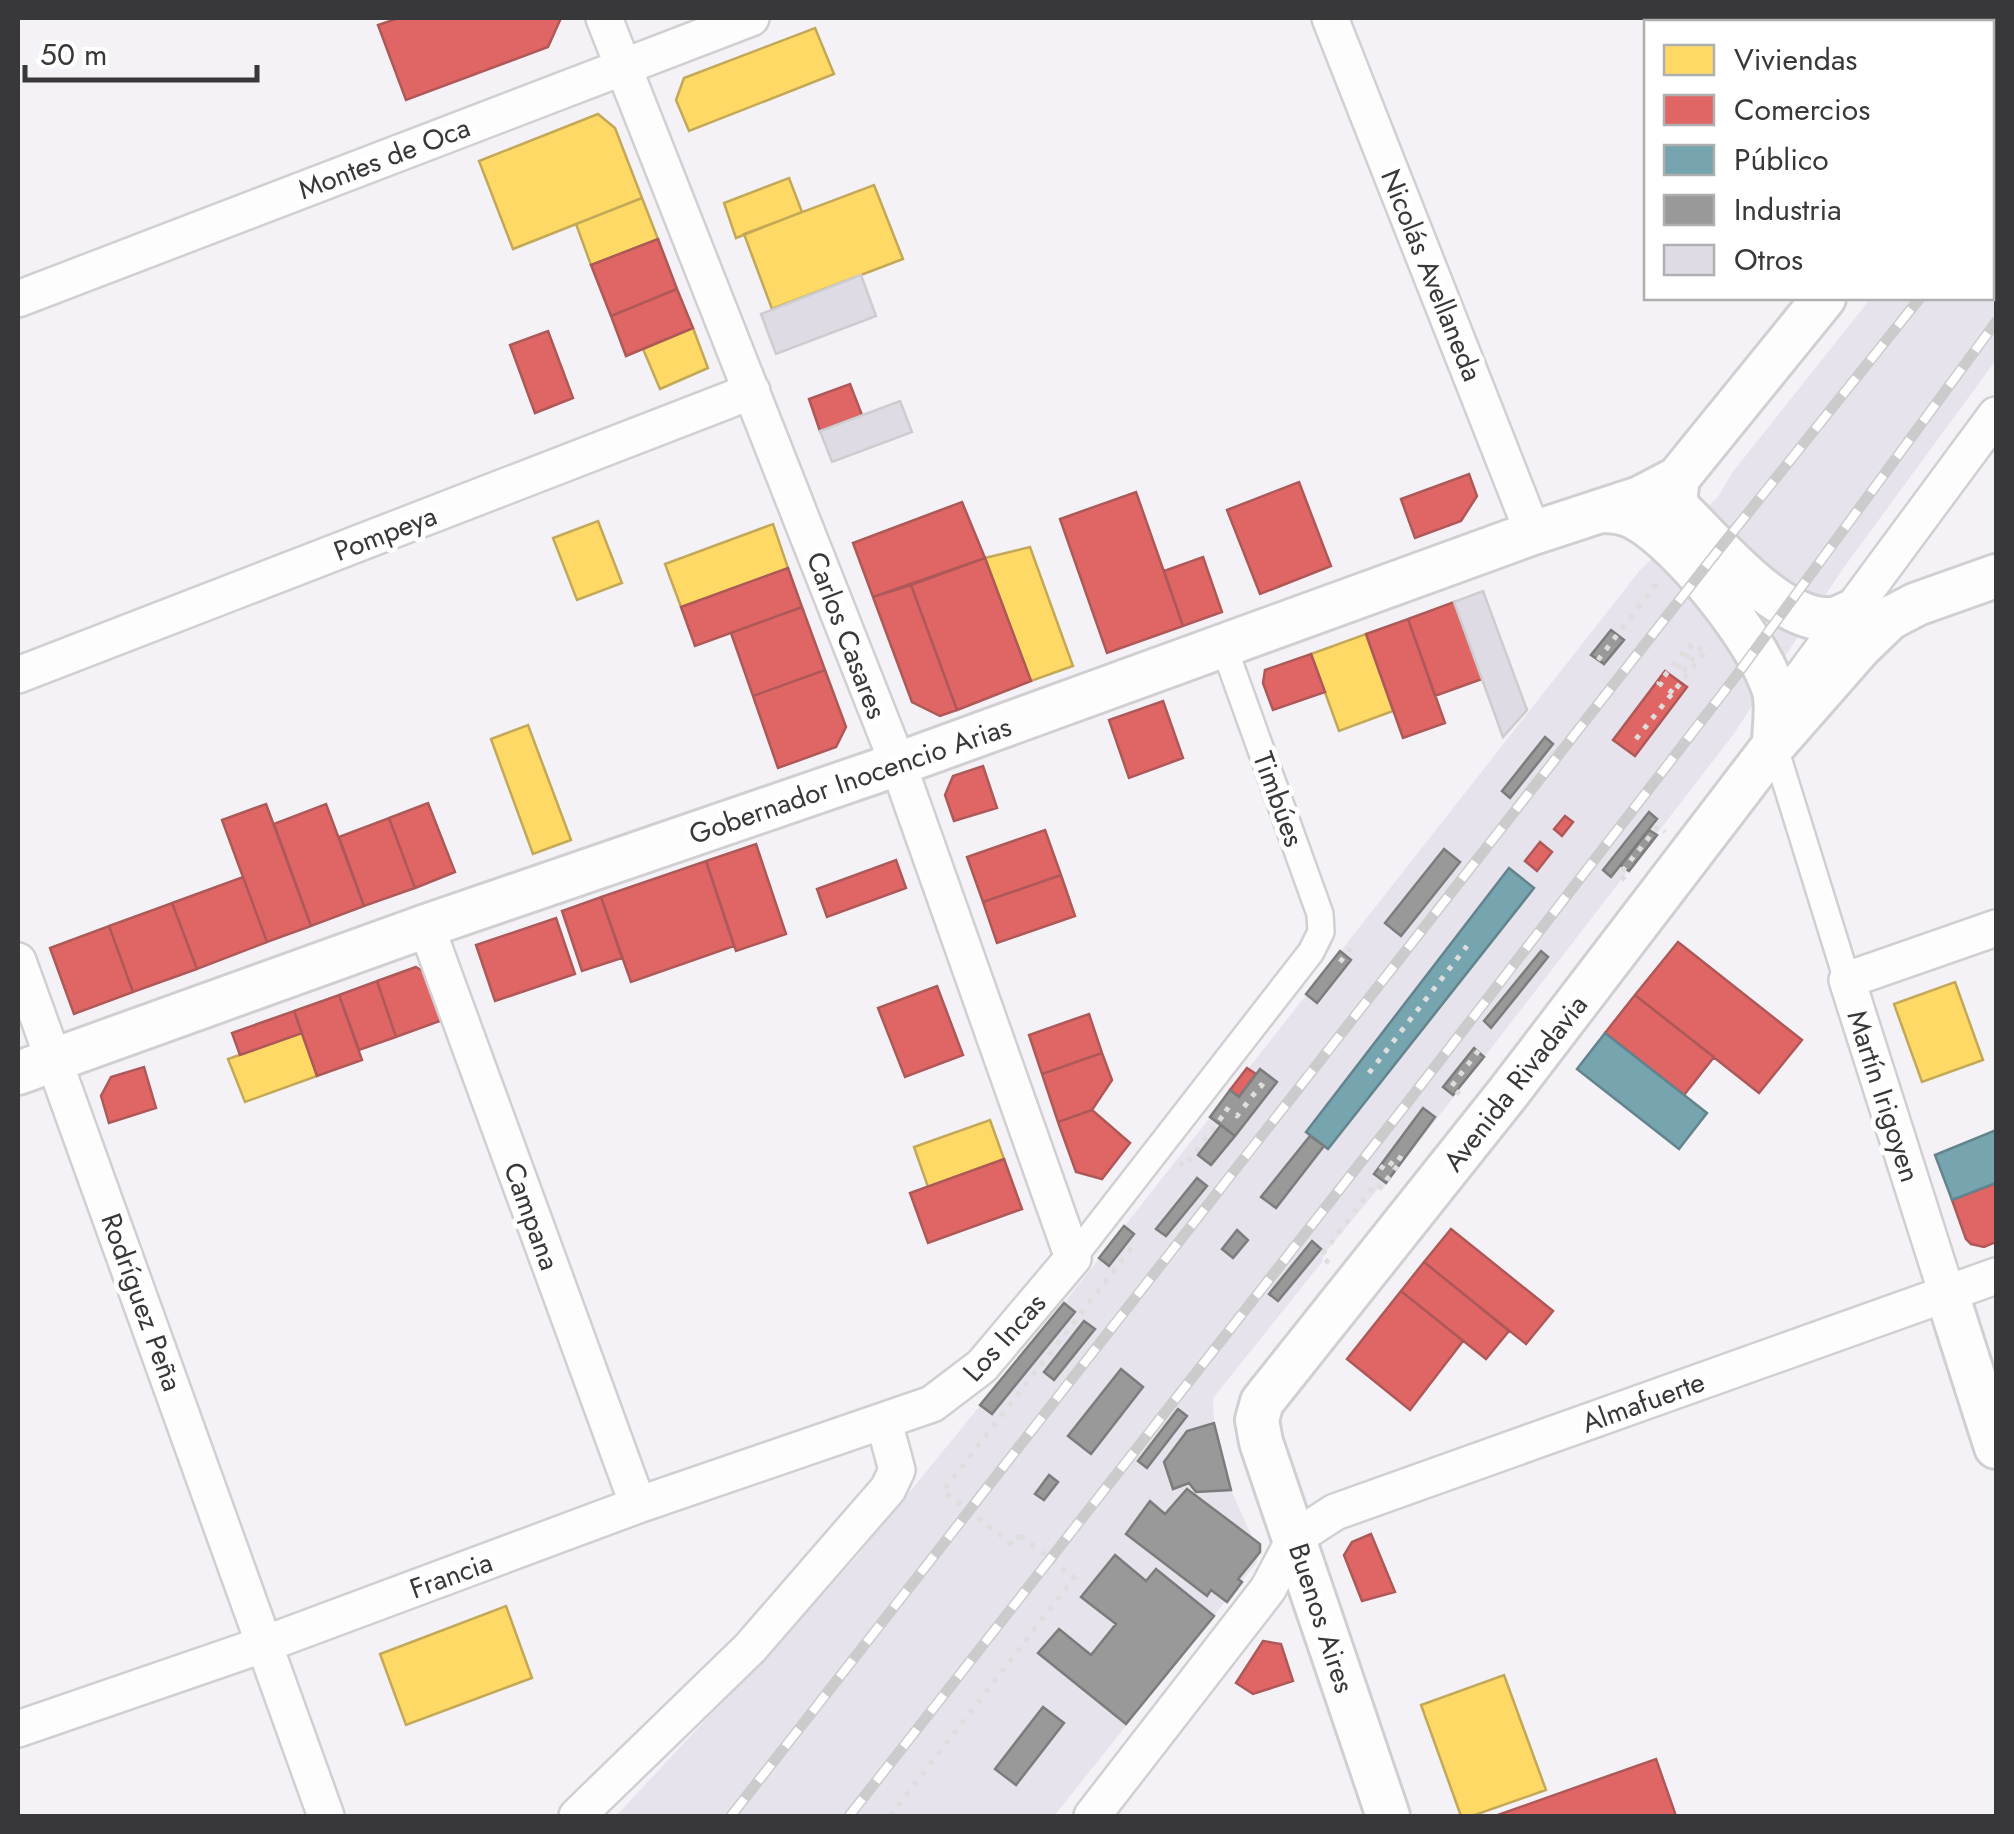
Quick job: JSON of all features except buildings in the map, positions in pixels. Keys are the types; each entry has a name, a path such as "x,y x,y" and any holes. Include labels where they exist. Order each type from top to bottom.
{"street":[{"name":"Carlos Casares","path":"604,18 898,764 1074,1258"},
{"name":"Montes de Oca","path":"18,300 751,18"},
{"name":"Nicolás Avellaneda","path":"1330,18 1533,533"},
{"path":"1822,300 1678,478 1675,501 1762,588 1801,614 1834,620 1871,614 1916,604 1996,576"},
{"name":"Pompeya","path":"18,675 752,391"},
{"name":"Avenida Rivadavia","path":"1257,1420 1262,1402 1508,1093 1871,614 1996,415"},
{"name":"Gobernador Inocencio Arias","path":"36,1066 426,926 898,764 1533,533 1640,498 1678,478"},
{"path":"1600,510 1636,518 1662,536 1740,623 1774,693 1774,745"},
{"name":"Timbúes","path":"1224,647 1320,914 1321,932 1311,952"},
{"name":"Martín Irigoyen","path":"1774,745 1996,1447"},
{"name":"Campana","path":"426,926 638,1506"},
{"path":"1847,980 1996,928"},
{"name":"Los Incas","path":"884,1422 932,1404 982,1366 1074,1258 1311,952"},
{"name":"Rodríguez Peña","path":"18,961 36,1066 265,1644 326,1816"},
{"name":"Almafuerte","path":"1295,1538 1335,1512 1996,1276"},
{"name":"Buenos Aires","path":"1257,1420 1261,1442 1388,1816"},
{"path":"577,1816 750,1648 888,1489 897,1470 884,1422"},
{"name":"Francia","path":"18,1729 265,1644 638,1506 884,1422"},
{"path":"1092,1816 1268,1588 1295,1538"}],"path":[{"path":"1650,566 1672,588"},
{"path":"1598,660 1661,578"},
{"path":"1636,739 1714,640 1710,636"},
{"path":"1673,693 1659,683 1689,645 1694,648 1678,669 1682,672 1698,651"},
{"path":"1619,875 1658,826"},
{"path":"1369,1073 1468,946"},
{"path":"1455,1082 1482,1046"},
{"path":"1184,1167 1224,1108 1236,1116 1260,1085 1269,1091"},
{"path":"1380,1166 1386,1170 1397,1156 1403,1161"},
{"path":"1321,1256 1376,1183 1381,1186 1398,1165 1392,1162"},
{"path":"890,1816 1074,1578 1022,1532 1014,1545 943,1490 1134,1244"}],"shaded area":[{"path":"1996,140 1996,360 1842,570 1733,735 1381,1191 1378,1189 1324,1254 1322,1262 1213,1398 1214,1423 1231,1490 1258,1550 1257,1562 1054,1816 616,1816 854,1560 1064,1303 1641,569 1718,497 1732,473 1869,300 1994,300"}],"railway":[{"path":"1994,204 1996,201"},
{"path":"731,1816 1720,548 1918,300"},
{"path":"849,1816 1736,676 1996,322"}]}
